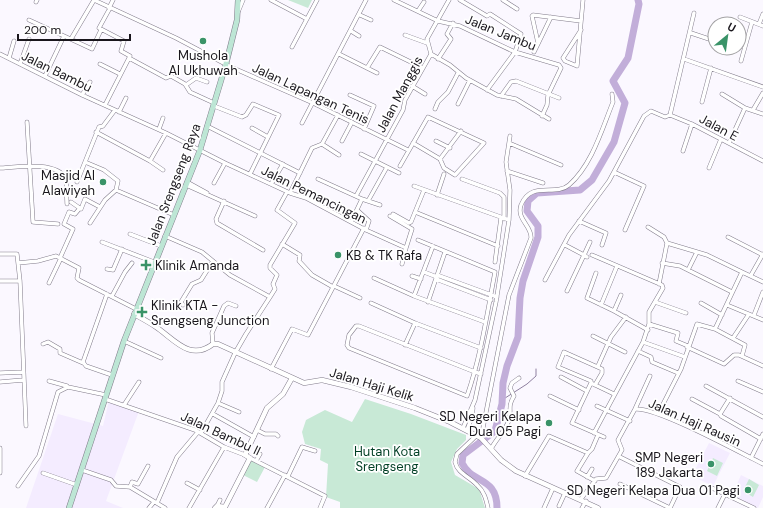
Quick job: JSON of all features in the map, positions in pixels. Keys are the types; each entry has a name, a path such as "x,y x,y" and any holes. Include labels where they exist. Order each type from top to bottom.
{"main road":[{"name":"Jalan Srengseng Raya","path":"69,508 124,341 154,262 200,150 226,64 238,14 238,0"}],"street":[{"name":"Jalan Lapangan Tenis","path":"94,0 176,38 226,64 313,103 408,150"},
{"path":"71,39 94,0"},
{"path":"29,20 92,49 101,30 99,27 113,0"},
{"path":"238,14 243,0"},
{"path":"271,0 307,19"},
{"path":"292,47 317,0"},
{"path":"302,124 360,15 366,0"},
{"name":"Jalan Jambu","path":"394,0 438,21 453,23 515,52 561,66 548,93"},
{"name":"Jalan Manggis","path":"356,196 374,160 403,110 405,100 412,86 431,54 427,43 428,36 449,0"},
{"path":"460,0 487,16 490,14 520,32 521,38 515,52 487,90"},
{"path":"503,0 517,9"},
{"path":"581,30 562,58 565,61 577,66 581,30 583,0"},
{"path":"418,12 424,2"},
{"path":"668,116 691,33 694,13"},
{"path":"747,20 761,25 763,14"},
{"path":"360,15 370,20"},
{"path":"538,43 532,15 581,21"},
{"path":"534,52 551,17"},
{"path":"741,61 752,22"},
{"path":"438,59 451,39 448,34 453,23"},
{"path":"101,30 124,41 121,51 130,56 129,58 164,77 171,76 186,85 190,92 214,104 242,117 246,115 253,104 279,115 250,174"},
{"path":"351,31 359,36"},
{"path":"691,33 707,38"},
{"path":"405,35 427,43"},
{"path":"45,76 64,36"},
{"path":"20,64 29,39"},
{"path":"9,58 14,41"},
{"path":"367,68 380,47 423,68"},
{"name":"Jalan Bambu","path":"0,54 82,95 159,129"},
{"path":"339,54 377,73"},
{"path":"431,54 452,67 458,73 487,90 500,96 516,99 549,120"},
{"path":"105,105 129,58"},
{"path":"684,59 763,87"},
{"path":"100,64 120,74"},
{"path":"702,102 711,68"},
{"path":"435,109 438,102 448,92 458,73"},
{"path":"186,85 196,78 207,82"},
{"path":"458,104 470,80"},
{"path":"500,96 514,81 559,98"},
{"path":"82,95 90,82"},
{"path":"412,86 425,94"},
{"path":"542,116 547,105 548,93"},
{"path":"753,110 763,93"},
{"path":"488,508 483,491 461,472 455,462 457,454 480,437 509,295 532,238 531,230 522,219 520,213 521,206 531,193 538,190 565,188 574,178 592,151 614,100 612,94"},
{"path":"722,94 745,108 763,114"},
{"path":"350,95 374,106 364,129"},
{"path":"77,182 99,126 104,126 126,98"},
{"path":"405,103 411,106"},
{"path":"729,143 745,108"},
{"name":"Jalan E","path":"614,172 631,137 647,112 652,111 692,124 763,161"},
{"path":"149,508 156,502 176,457 200,432 213,414 222,391 222,382 236,353 246,334 275,289 273,284 277,275 270,267 295,222 277,210 300,173 313,147 322,144 338,115"},
{"path":"400,166 412,143 428,117 484,143 456,175 446,170 440,159 412,143"},
{"path":"159,129 163,118"},
{"path":"27,122 33,222 58,224"},
{"path":"342,141 352,122"},
{"path":"683,151 692,124"},
{"path":"207,126 260,151 300,173"},
{"path":"252,128 268,137"},
{"name":"Jalan Pemancingan","path":"159,129 225,163 288,192 306,198 351,222 406,248"},
{"path":"440,159 450,148 461,131"},
{"path":"96,132 150,161 163,170"},
{"path":"150,161 166,132"},
{"path":"465,429 473,406 481,374 497,297 505,219 510,190 506,162 510,136"},
{"path":"709,168 721,139"},
{"path":"436,141 450,148"},
{"path":"509,143 561,165"},
{"path":"322,144 339,155"},
{"path":"361,154 399,173"},
{"path":"85,162 104,170 118,181 116,190 100,207 90,223"},
{"path":"214,184 225,163"},
{"path":"272,184 283,164"},
{"path":"0,168 43,166 64,174 66,178 67,204"},
{"path":"368,201 387,167"},
{"path":"507,171 543,183"},
{"path":"545,280 569,235 605,188 614,172 644,186 625,230"},
{"path":"437,195 444,174"},
{"path":"462,178 500,193 504,197 505,219 495,262"},
{"path":"318,179 362,199 380,205"},
{"path":"186,184 255,216"},
{"path":"414,186 505,219"},
{"path":"116,190 174,215"},
{"path":"402,264 412,229 392,215 409,223 424,190"},
{"path":"351,222 362,199"},
{"path":"49,283 73,229 64,224 70,212 74,214 82,208 86,200 100,207"},
{"path":"224,201 216,219 217,224 263,250"},
{"path":"71,202 80,208"},
{"path":"271,369 292,329 308,335 333,286 369,222 357,210"},
{"path":"415,212 498,246"},
{"path":"580,221 606,233 602,245"},
{"path":"648,227 664,238 667,243 697,252 763,282"},
{"path":"130,234 161,246"},
{"path":"165,236 202,252 230,275 270,297"},
{"path":"728,237 763,255 751,276"},
{"path":"418,240 495,272 481,348 475,372 466,396 349,348 347,343 351,331 358,326 405,345 475,372 481,374"},
{"path":"102,242 154,262"},
{"path":"567,291 586,256 590,242"},
{"path":"659,284 667,243"},
{"path":"282,244 300,255 299,261 310,273 333,286 360,298"},
{"path":"565,245 586,256"},
{"path":"414,296 433,246"},
{"path":"107,269 113,270 122,250"},
{"path":"428,302 445,252"},
{"path":"688,270 697,252"},
{"path":"0,254 17,253 20,281 26,426"},
{"path":"592,255 662,285 663,288 649,312 648,330 643,342 594,434"},
{"path":"18,264 38,261 54,256 61,258 80,268 77,278 79,280 112,296 135,311 183,348 202,351 213,344 212,333 224,306 228,303 236,306"},
{"path":"183,305 181,302 191,286 201,280 214,261"},
{"path":"112,296 132,263"},
{"path":"662,263 680,266 732,292"},
{"path":"602,305 617,266"},
{"path":"424,272 490,298 496,302"},
{"path":"715,329 742,272"},
{"path":"596,273 587,298 626,317 648,330"},
{"path":"412,276 421,279"},
{"path":"374,278 428,302 485,322"},
{"path":"0,281 20,281"},
{"path":"754,315 763,292"},
{"path":"83,363 107,294"},
{"path":"614,311 621,295"},
{"path":"490,298 497,297"},
{"path":"655,302 686,313"},
{"path":"371,303 415,323 481,348"},
{"path":"701,303 722,315"},
{"path":"726,305 754,315 763,320"},
{"path":"733,338 749,314"},
{"path":"598,366 608,343 626,317"},
{"path":"405,345 415,323"},
{"path":"658,414 678,373 698,323 715,329 745,345 742,356"},
{"path":"649,324 678,333 676,341 724,364 734,355 742,356 763,366"},
{"path":"593,336 625,352"},
{"path":"124,341 161,358"},
{"path":"43,344 48,342 60,349 60,353 83,363 86,366 112,375"},
{"path":"643,342 685,356"},
{"name":"Jalan Haji Kelik","path":"213,344 218,344 304,383 322,380 357,389 415,408 465,429 480,437 509,466 525,476 586,501 598,508"},
{"path":"638,351 651,358 652,362 678,373"},
{"path":"604,437 594,434 572,423 587,391 593,384 602,371 598,366 565,352 558,367 591,381 593,384 614,394"},
{"path":"0,373 23,372"},
{"path":"635,409 650,376"},
{"path":"561,377 587,391"},
{"path":"245,455 268,406 283,394 292,378"},
{"path":"490,448 506,428 509,419 510,403 514,396 510,388 512,383 519,378"},
{"path":"0,382 23,380"},
{"name":"Jalan Bambu II","path":"49,381 105,397 200,432 224,447 230,448 245,455 325,496 320,508"},
{"path":"738,381 763,392"},
{"path":"124,405 139,382"},
{"path":"706,386 763,417"},
{"path":"18,486 40,456 57,394 68,387"},
{"path":"550,396 579,410"},
{"path":"720,414 730,398"},
{"path":"692,399 761,439"},
{"path":"218,403 239,412"},
{"path":"597,406 605,411 630,421"},
{"name":"Jalan Haji Rausin","path":"620,457 622,450 618,440 630,421 635,409 643,409 695,430 763,464"},
{"path":"213,414 254,437"},
{"path":"257,430 265,434 276,434 278,436"},
{"path":"751,458 763,434"},
{"path":"595,481 577,470 592,449 598,435"},
{"path":"525,476 548,436 588,453"},
{"path":"189,508 224,447"},
{"path":"0,448 0,473"},
{"path":"267,508 302,448 316,451"},
{"path":"256,461 260,454"},
{"path":"581,499 595,481 599,478 606,478 620,457 680,487 671,507"},
{"path":"220,500 216,507 225,507 250,458"},
{"path":"130,487 132,482 138,484 148,466"},
{"path":"587,477 592,469"},
{"path":"82,470 111,480 116,486 130,487 165,508"},
{"path":"43,473 77,485"},
{"path":"187,483 200,490"},
{"path":"620,484 671,507 677,508"},
{"path":"544,508 553,488"},
{"path":"712,488 754,508"},
{"path":"559,506 565,493"},
{"path":"718,508 725,494"},
{"path":"582,508 586,501"}],"shaded area":[{"path":"109,400 139,411 106,501 123,508 26,508 58,414 103,426"},
{"name":"SMP Negeri 189 Jakarta","path":"709,443 730,453 713,486 692,476"},
{"name":"SD Negeri Kelapa Dua 01 Pagi","path":"741,475 763,486 763,497 758,508 732,495"}],"green space":[{"path":"288,0 312,0 308,8"},
{"name":"Hutan Kota Srengseng","path":"365,399 411,414 466,435 466,440 457,449 451,462 455,475 479,489 485,508 340,508 340,502 326,497 328,464 320,460 321,449 305,444 302,432 306,420 325,410 352,422"},
{"path":"713,458 723,463 717,476 707,471"},
{"path":"251,460 265,467 257,482 243,475"},
{"path":"749,479 759,485 753,497 743,491"}],"waterway":[{"path":"497,508 493,490 489,485 466,470 462,463 463,455 495,431 502,404 503,383 507,366 518,337 520,298 523,281 538,237 538,226 527,211 528,201 537,193 580,190 592,180 614,142 625,103 613,81 628,58 639,4 638,0"},
{"path":"502,400 527,384 536,376 536,369"}],"place":[{"name":"Mushola Al Ukhuwah","path":"203,41"},
{"name":"Masjid Al Alawiyah","path":"103,182"},
{"name":"KB & TK Rafa","path":"338,255"},
{"name":"Klinik Amanda","path":"146,265"},
{"name":"Klinik KTA - Srengseng Junction","path":"142,312"},
{"name":"SD Negeri Kelapa Dua 05 Pagi","path":"549,423"},
{"name":"SMP Negeri 189 Jakarta","path":"711,464"},
{"name":"SD Negeri Kelapa Dua 01 Pagi","path":"748,490"}]}
